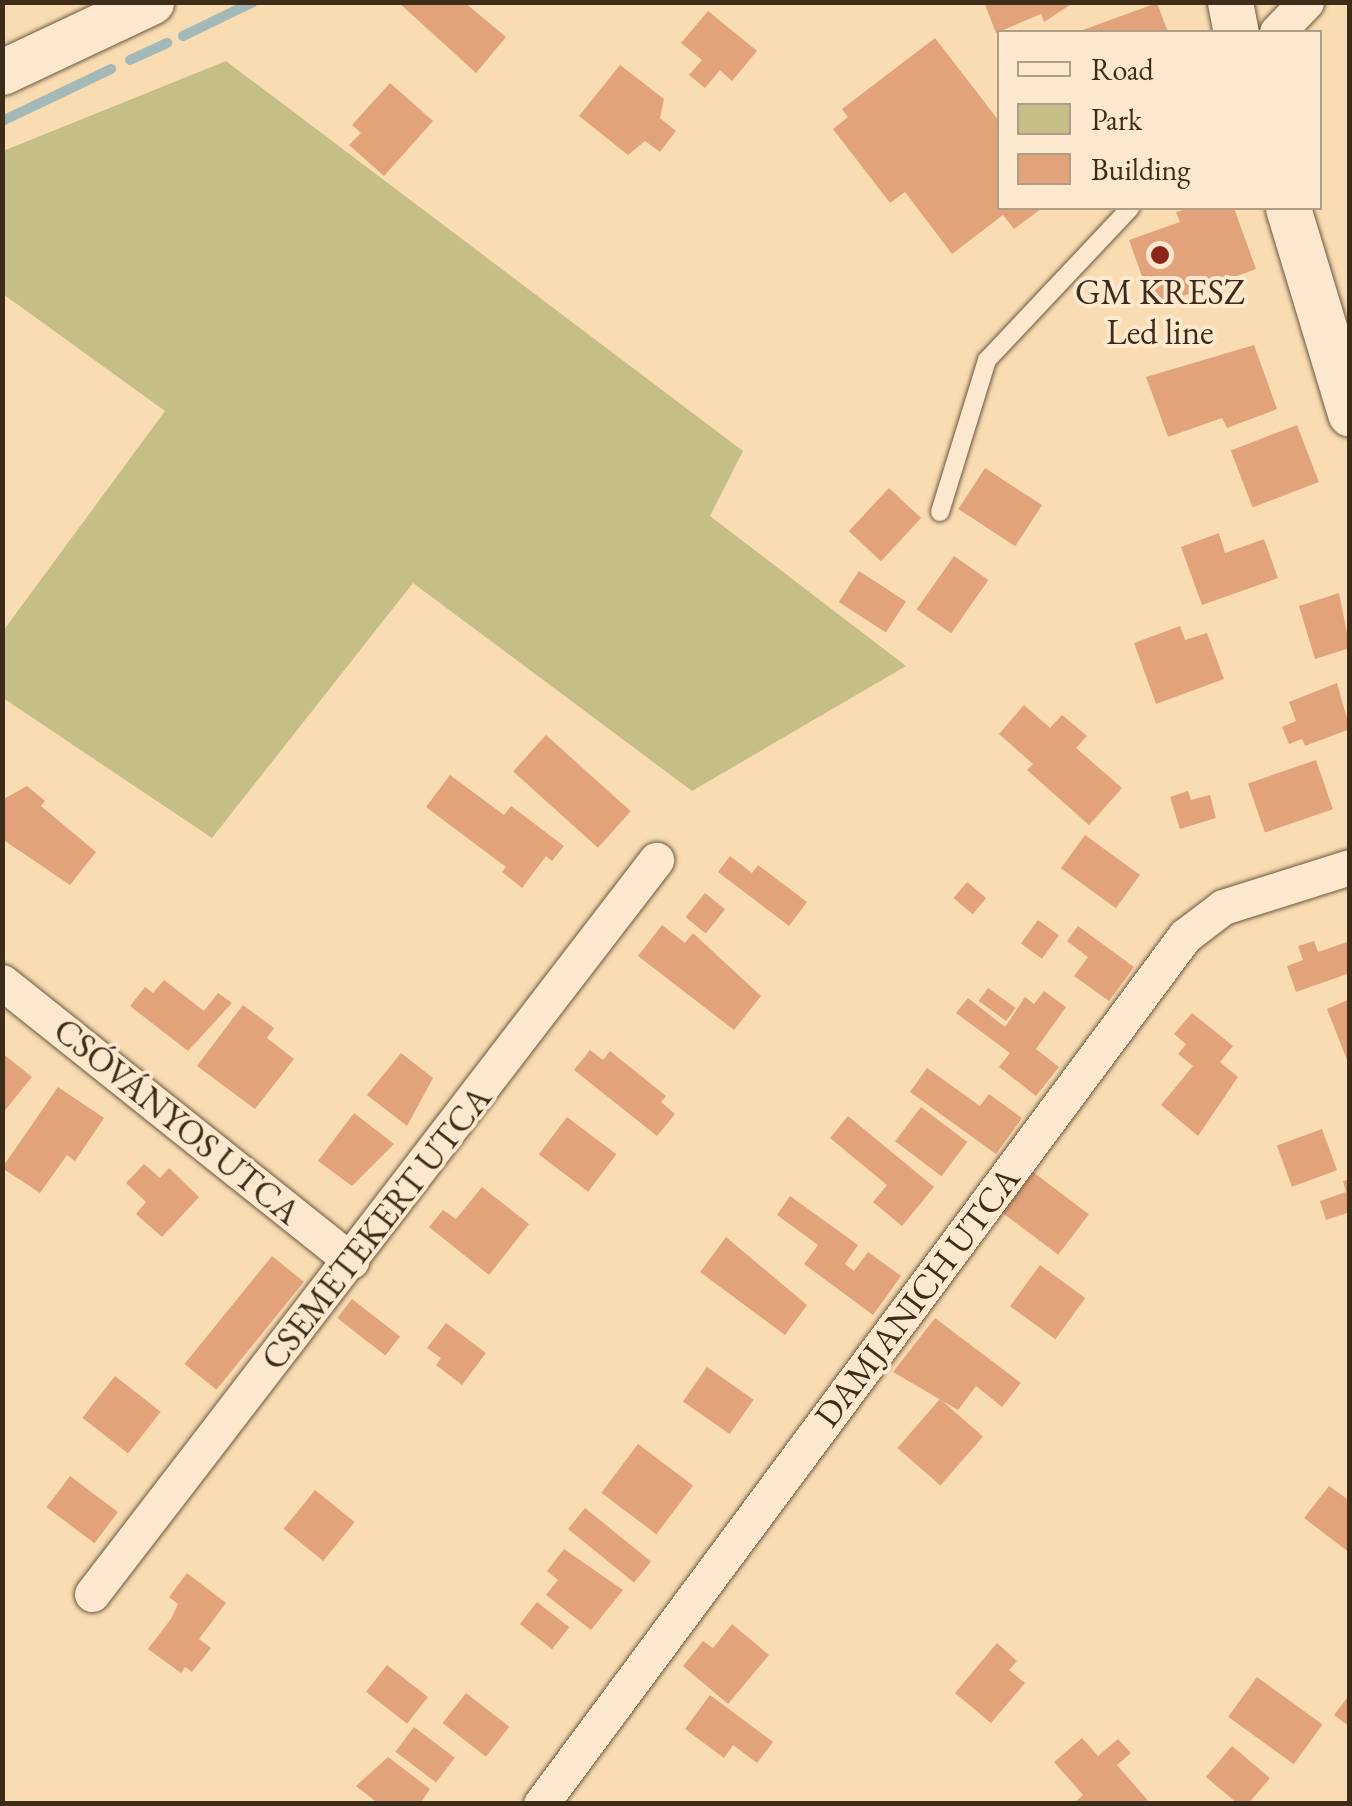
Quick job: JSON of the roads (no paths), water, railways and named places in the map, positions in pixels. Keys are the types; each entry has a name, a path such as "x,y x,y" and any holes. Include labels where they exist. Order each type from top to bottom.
{"street":[{"path":"2,72 152,2"},
{"path":"1230,2 1236,30"},
{"path":"1278,30 1306,2"},
{"path":"1289,210 1350,414"},
{"name":"CSEMETEKERT UTCA","path":"92,1594 656,860"},
{"name":"DAMJANICH UTCA","path":"541,1804 1185,936 1223,907 1350,867"},
{"name":"CSÓVÁNYOS UTCA","path":"2,982 351,1261"}],"lane":[{"path":"940,512 987,360 1128,210"}],"waterway":[{"path":"183,36 253,2"},
{"path":"130,60 167,43"},
{"path":"2,121 111,69"}],"place":[{"name":"GM KRESZ Led line","path":"1160,255"}]}
